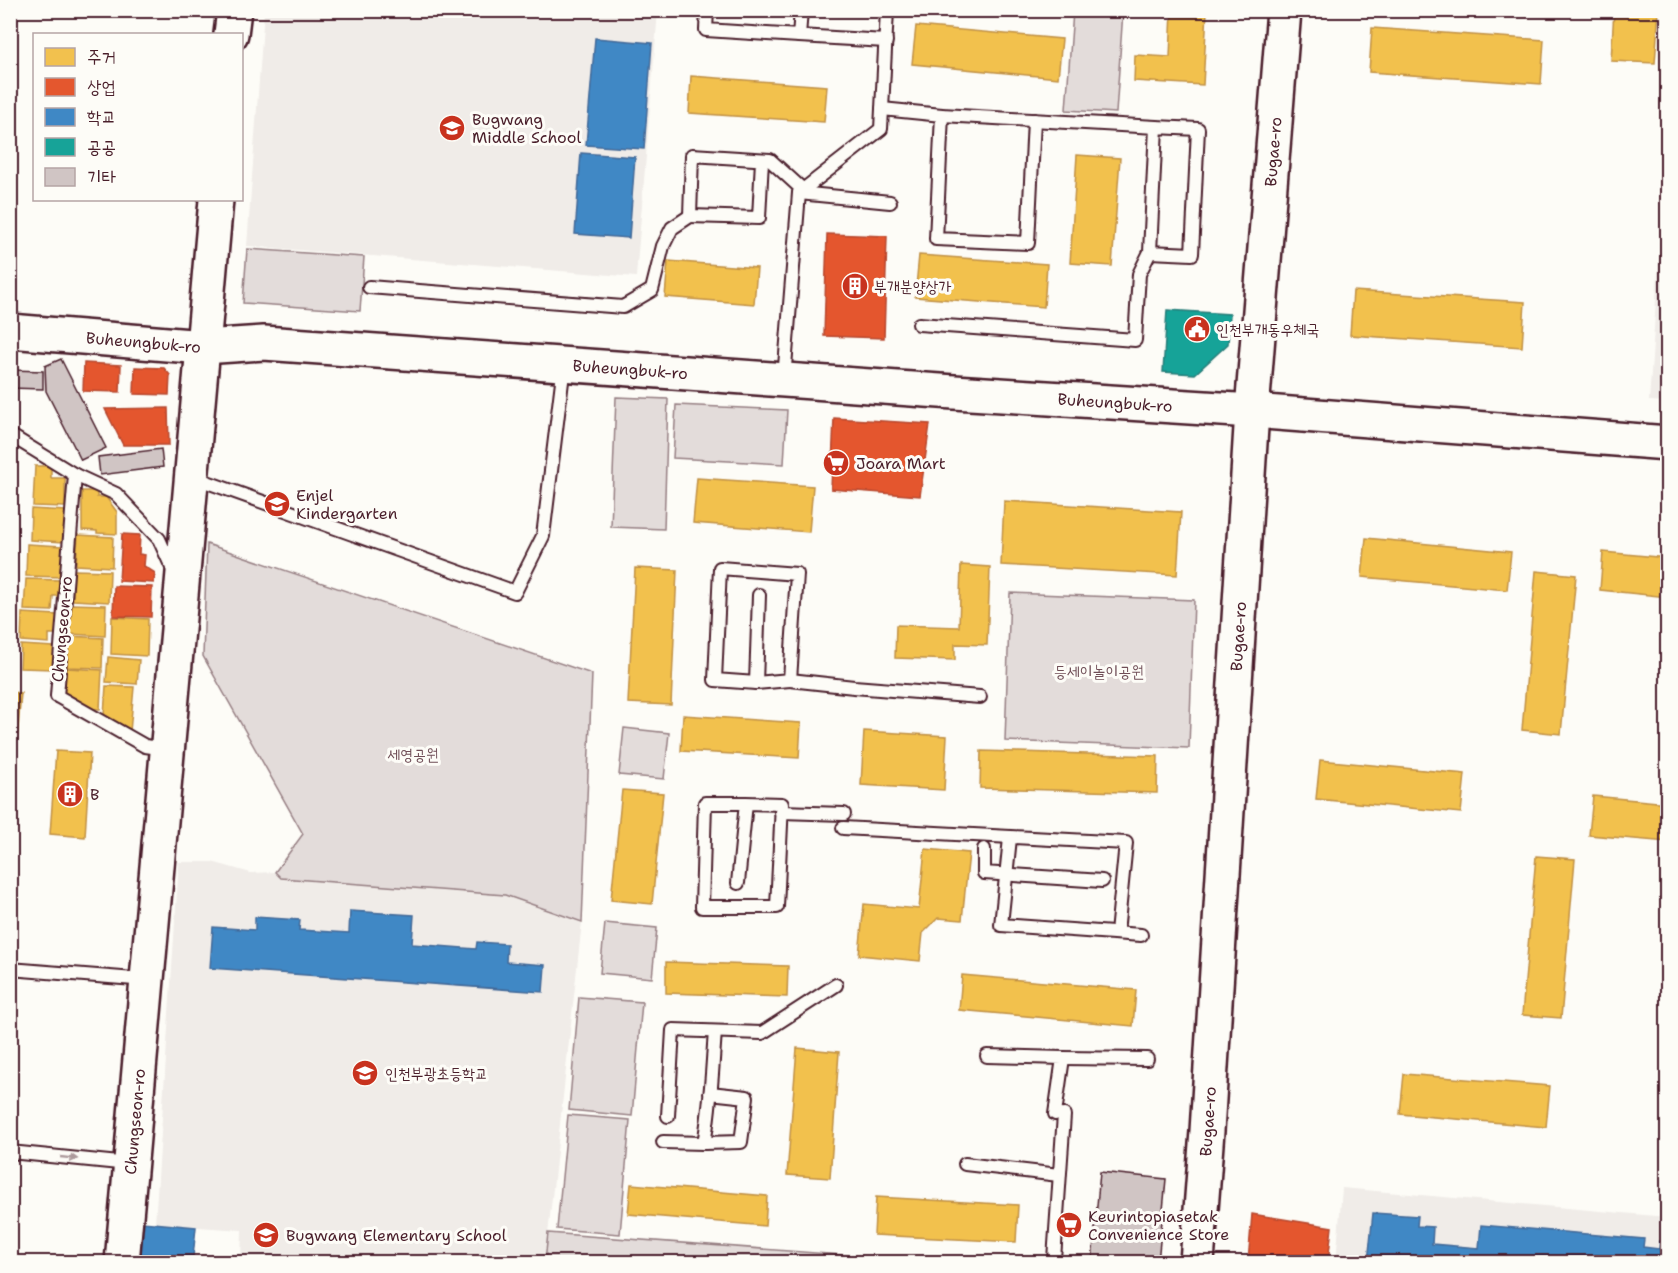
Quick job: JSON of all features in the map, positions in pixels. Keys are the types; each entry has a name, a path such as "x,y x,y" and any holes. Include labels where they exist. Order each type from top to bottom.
{"street":[{"path":"231,33 234,10"},
{"name":"Bugae-ro","path":"1197,1263 1252,411 1284,10"},
{"name":"Chungseon-ro","path":"122,1263 216,201"},
{"name":"Buheungbuk-ro","path":"10,331 203,347 264,343 1252,411 1668,443"}],"lane":[{"path":"707,10 706,30 886,40"},
{"path":"799,36 801,10"},
{"path":"784,380 801,191 881,129 887,10"},
{"path":"882,109 942,115 1198,129 1192,254 1150,252"},
{"path":"942,115 936,239 1028,243 1034,120"},
{"path":"919,324 1135,340 1140,274 1150,252 1156,127"},
{"path":"690,216 692,155 770,160 801,191 890,202"},
{"path":"369,287 623,307 652,290 663,246 672,228 690,216 759,218 762,160"},
{"name":"Buheungbuk-ro","path":"191,476 515,592 543,536 564,364"},
{"path":"10,435 75,474 116,494 159,539 182,586"},
{"name":"Chungseon-ro","path":"75,474 57,696 146,746 167,750"},
{"path":"790,680 797,574 720,568 715,680 756,683 790,680 980,698"},
{"path":"756,683 759,595"},
{"path":"705,803 746,803 782,804 777,907 702,907 705,803"},
{"path":"738,883 746,803"},
{"path":"781,812 844,814"},
{"path":"843,828 1126,843 1117,933"},
{"path":"1010,838 1002,925 1141,935"},
{"path":"984,849 984,873 1102,881"},
{"path":"10,969 147,980"},
{"path":"668,1116 673,1030 762,1033 836,985"},
{"path":"704,1143 715,1032"},
{"path":"987,1056 1147,1059"},
{"path":"1054,1259 1059,1175 1059,1114 1064,1058"},
{"path":"663,1142 741,1142 747,1097 710,1093"},
{"path":"10,1152 130,1164"},
{"path":"965,1164 1059,1175"}],"shaded area":[{"name":"Bugwang Middle School","path":"264,11 658,11 636,277 247,246"},
{"path":"1667,140 1668,402 1649,401"},
{"name":"인천부광초등학교","path":"179,862 212,862 251,873 275,872 281,878 505,895 582,922 545,1262 241,1262 242,1230 155,1224"},
{"path":"1342,1188 1667,1217 1667,1262 1336,1262"}],"green space":[{"path":"1073,11 1123,11 1116,113 1066,110"},
{"path":"247,249 364,257 360,311 243,303"},
{"path":"616,397 668,399 664,529 611,527"},
{"path":"676,405 787,410 784,464 673,458"},
{"name":"세영공원","path":"207,544 592,674 582,922 505,895 281,878 275,872 303,834 203,656"},
{"name":"등세이놀이공원","path":"1010,593 1194,600 1189,748 1005,741"},
{"path":"624,728 669,733 664,779 619,775"},
{"path":"605,923 657,928 652,978 600,973"},
{"path":"579,997 642,1002 632,1116 569,1110"},
{"path":"568,1115 630,1120 620,1234 557,1229"},
{"path":"548,1233 937,1262 545,1262"}],"building: 주거":[{"path":"1172,10 1207,11 1203,85 1134,81 1135,55 1170,57"},
{"path":"1614,10 1659,10 1655,63 1611,61"},
{"path":"916,26 1062,39 1058,78 912,64"},
{"path":"1372,28 1544,40 1541,84 1369,72"},
{"path":"691,76 827,86 824,122 689,113"},
{"path":"1077,155 1120,158 1112,266 1070,263"},
{"path":"919,255 1047,264 1044,307 915,297"},
{"path":"668,261 757,268 754,304 665,297"},
{"path":"1353,291 1525,302 1522,347 1350,335"},
{"path":"35,466 51,466 51,478 65,478 65,507 33,506"},
{"path":"697,478 813,486 809,532 693,523"},
{"path":"82,491 97,491 97,497 106,497 117,512 117,534 82,530"},
{"path":"1004,501 1181,512 1177,575 1001,565"},
{"path":"31,509 66,511 64,542 30,540"},
{"path":"78,535 113,537 112,567 76,565"},
{"path":"1366,538 1511,552 1507,590 1362,577"},
{"path":"27,544 62,546 61,577 26,576"},
{"path":"1603,552 1668,558 1668,597 1600,590"},
{"path":"961,565 990,567 987,645 955,644 955,660 895,658 896,625 959,627"},
{"path":"635,568 677,570 671,705 628,703"},
{"path":"74,570 110,571 109,602 73,600"},
{"path":"1536,571 1576,575 1561,734 1522,730"},
{"path":"26,579 60,580 59,596 53,596 52,611 24,610"},
{"path":"70,604 106,605 105,636 69,634"},
{"path":"22,613 57,615 56,634 49,634 49,643 21,641"},
{"path":"112,617 148,619 147,656 111,654"},
{"path":"68,636 103,638 102,668 66,667"},
{"path":"21,645 54,647 53,669 20,668"},
{"path":"108,657 139,660 137,684 106,682"},
{"path":"66,668 102,670 100,709 81,708 64,699"},
{"path":"106,686 134,687 130,732 104,715"},
{"path":"10,692 21,693 10,824"},
{"path":"683,715 801,723 799,758 681,751"},
{"path":"864,731 947,736 944,790 861,785"},
{"name":"B","path":"56,751 90,753 85,837 50,834"},
{"path":"981,751 1158,756 1157,793 980,788"},
{"path":"1320,760 1465,774 1461,813 1316,799"},
{"path":"622,790 663,793 652,904 611,900"},
{"path":"1593,796 1668,803 1668,842 1589,835"},
{"path":"925,849 969,853 962,920 938,918 923,933 920,961 859,955 864,904 919,909"},
{"path":"1536,856 1575,859 1561,1018 1522,1015"},
{"path":"666,962 788,966 787,997 666,993"},
{"path":"962,975 1136,990 1133,1026 959,1010"},
{"path":"797,1048 839,1052 830,1178 787,1175"},
{"path":"1404,1074 1550,1086 1546,1127 1400,1114"},
{"path":"631,1184 767,1196 765,1226 628,1214"},
{"path":"876,1197 1018,1205 1016,1242 874,1235"}],"building: 상업":[{"name":"부개분양상가","path":"827,234 887,236 884,338 824,336"},
{"path":"84,363 121,365 120,392 83,391"},
{"path":"135,367 164,368 170,375 169,395 134,394"},
{"path":"168,408 169,445 123,445 105,409"},
{"path":"834,418 930,424 920,496 831,489"},
{"path":"122,534 140,535 139,554 145,555 144,566 155,573 154,583 119,581"},
{"path":"114,586 152,587 151,617 113,616"},
{"path":"1252,1214 1332,1227 1328,1262 1248,1262"}],"building: 학교":[{"path":"595,38 652,43 644,149 586,145"},
{"path":"581,153 635,157 629,238 575,234"},
{"path":"350,911 414,915 412,944 476,949 477,942 507,944 506,962 545,965 543,992 210,968 213,927 255,930 255,917 300,920 299,930 349,933"},
{"path":"1373,1213 1418,1216 1417,1226 1433,1227 1432,1244 1479,1248 1481,1225 1644,1239 1643,1247 1659,1249 1660,1241 1668,1242 1668,1262 1368,1262"},
{"path":"142,1222 196,1227 193,1257 141,1254"}],"building: 공공":[{"name":"인천부개동우체국","path":"1167,310 1230,314 1228,344 1195,374 1163,372"}],"building: 기타":[{"path":"61,359 106,448 81,460 46,391 45,366"},
{"path":"10,370 43,371 43,389 10,388"},
{"path":"161,449 163,467 100,475 98,457"},
{"path":"1100,1172 1166,1179 1158,1262 1092,1262"}],"place":[{"name":"Bugwang Middle School","path":"452,128"},
{"name":"부개분양상가","path":"855,286"},
{"name":"인천부개동우체국","path":"1197,329"},
{"name":"Joara Mart","path":"836,463"},
{"name":"Enjel Kindergarten","path":"277,504"},
{"name":"B","path":"70,794"},
{"name":"인천부광초등학교","path":"365,1073"},
{"name":"Keurintopiasetak Convenience Store","path":"1069,1225"},
{"name":"Bugwang Elementary School","path":"266,1235"}]}
